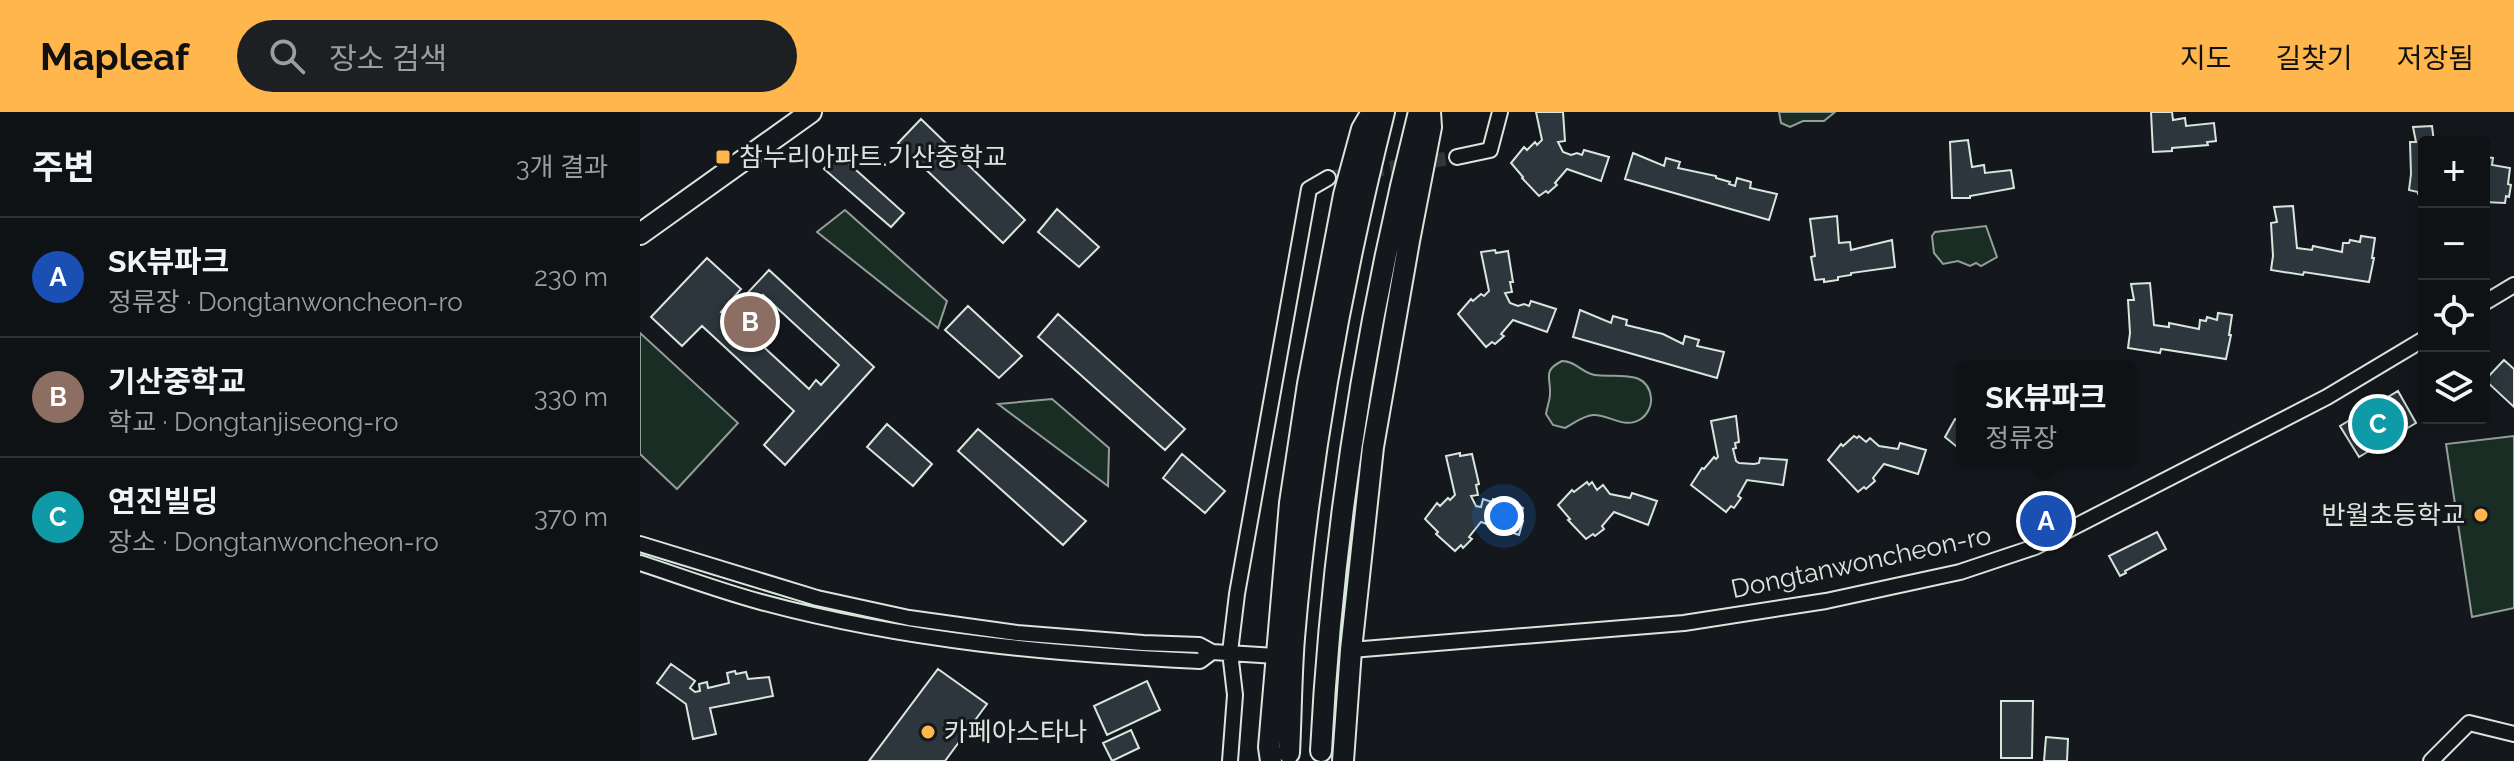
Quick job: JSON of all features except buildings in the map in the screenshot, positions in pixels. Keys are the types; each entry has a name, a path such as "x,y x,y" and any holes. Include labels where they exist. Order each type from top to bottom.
{"main road":[{"path":"640,234 811,112"},
{"path":"1280,757 1269,747 1290,503 1308,384 1344,195 1362,129 1372,112"},
{"path":"1280,757 1321,428 1361,209 1384,112"},
{"path":"1321,751 1327,644 1353,434 1379,290 1419,112"},
{"path":"1343,761 1351,650 1373,447 1431,127 1430,112"}],"street":[{"path":"1457,157 1490,150 1500,112"},
{"path":"1230,761 1235,695 1230,652 1237,594 1309,189 1328,178"},
{"path":"2490,299 2514,285"},
{"name":"Dongtanwoncheon-ro","path":"1351,650 1684,623 1826,601 1960,572 2035,547 2327,397 2418,343"},
{"path":"640,544 817,598 909,618 1017,633 1199,645 1212,652 1275,656"},
{"path":"640,563 761,602 912,635 1096,656 1200,661 1212,652"},
{"path":"2431,761 2469,723 2514,734"}],"green space":[{"path":"1779,112 1835,112 1824,121 1803,121 1790,127 1781,123"},
{"path":"845,210 947,301 938,328 817,232"},
{"path":"1986,226 1997,257 1981,266 1958,261 1943,264 1934,253 1932,236 1935,232"},
{"path":"640,333 738,423 677,489 640,454"},
{"path":"1562,361 1590,374 1629,376 1644,382 1651,398 1647,413 1629,423 1593,415 1565,428 1553,425 1546,414 1550,396 1549,375 1552,368"},
{"path":"1052,399 1109,448 1108,486 998,404"},
{"name":"반월초등학교","path":"2514,436 2514,608 2472,617 2446,444"}],"tunnel":[{"path":"1328,178 1457,157"}],"place":[{"name":"참누리아파트.기산중학교","path":"723,157"},
{"name":"기산중학교","path":"750,322"},
{"name":"연진빌딩","path":"2378,424"},
{"name":"반월초등학교","path":"2481,515"},
{"name":"SK뷰파크","path":"2046,521"},
{"name":"카페아스타나","path":"928,732"}]}
